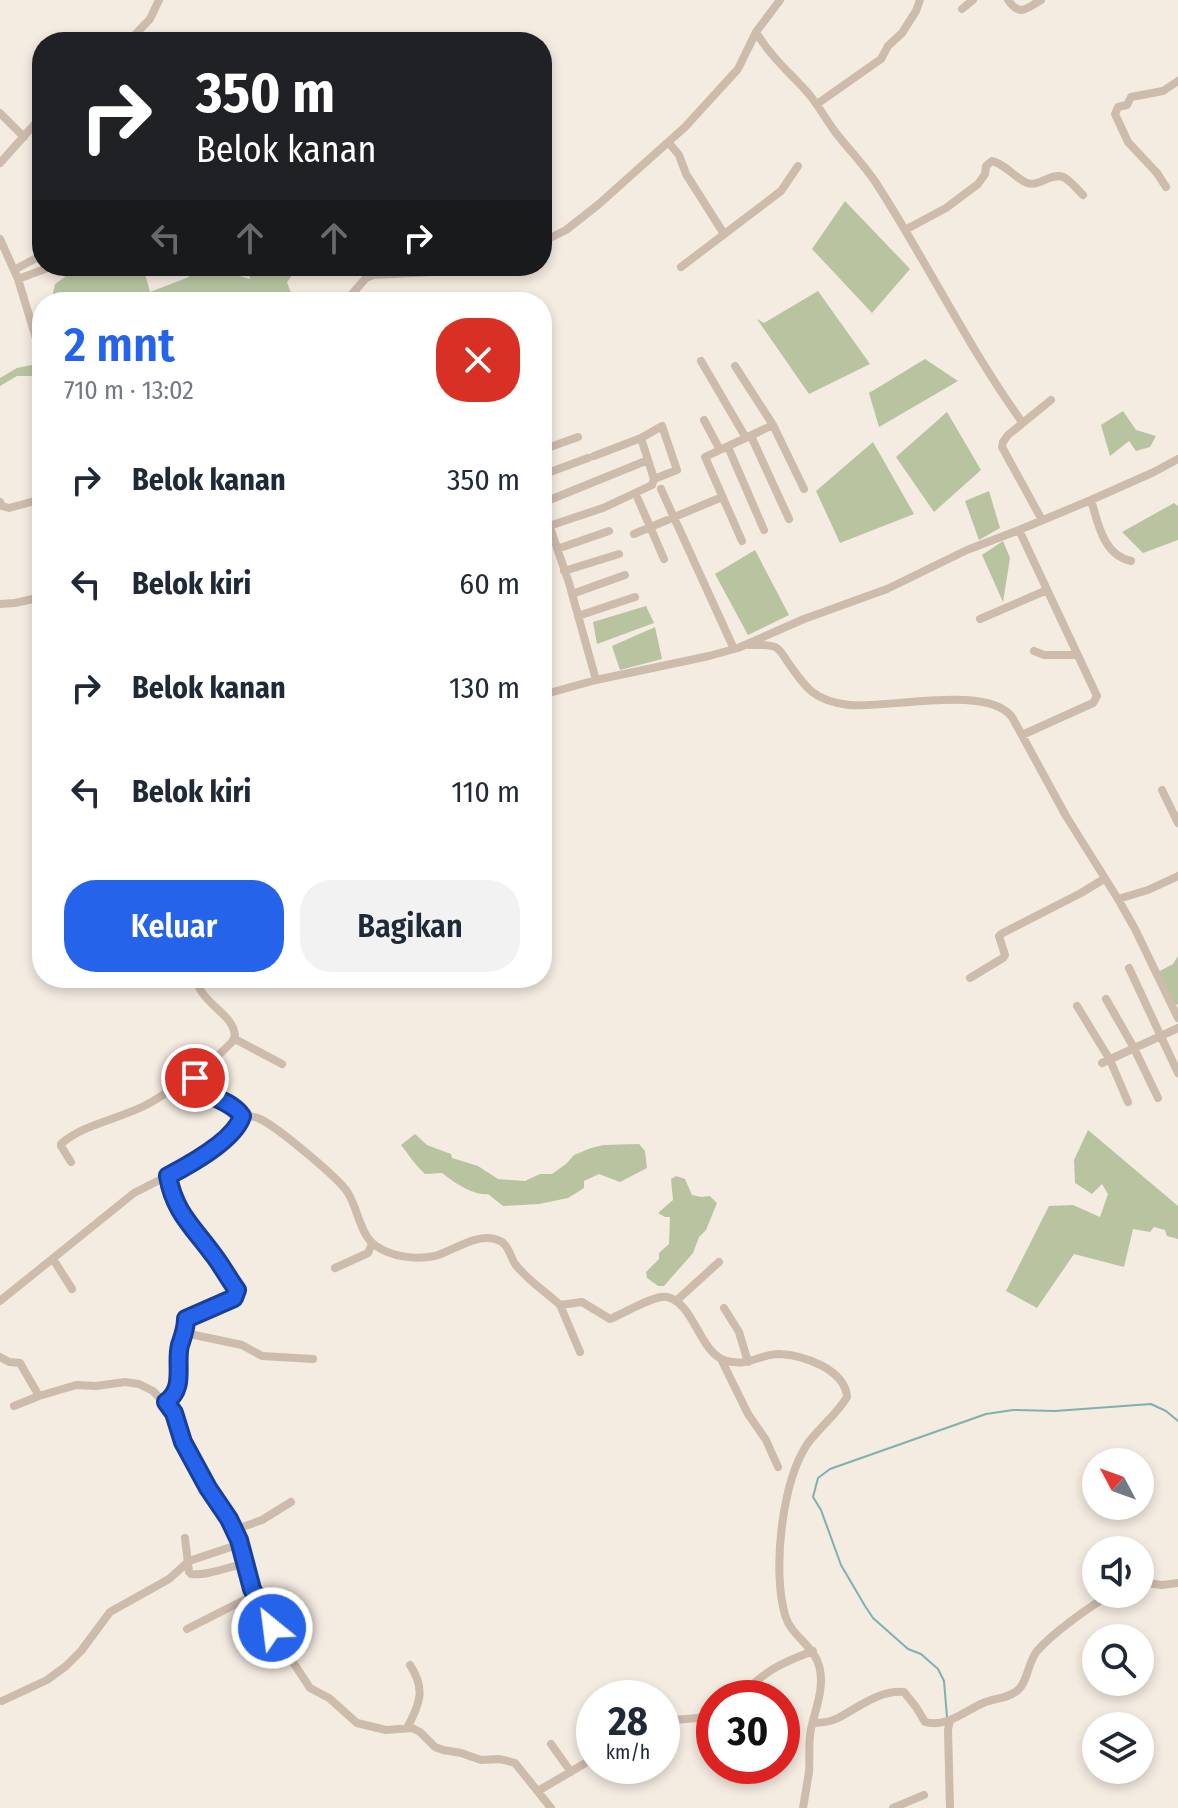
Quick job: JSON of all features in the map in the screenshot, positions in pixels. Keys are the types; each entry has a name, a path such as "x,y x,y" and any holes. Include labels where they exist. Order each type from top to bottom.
{"street":[{"path":"138,32 150,19 159,0"},
{"path":"552,237 599,204 669,143 728,82 756,32 780,0"},
{"path":"817,104 881,59 888,46 902,33 920,0"},
{"path":"962,9 973,0"},
{"path":"1008,0 1017,10 1023,11 1041,0"},
{"path":"756,32 864,166 995,385 1022,422"},
{"path":"1166,187 1128,142 1115,114 1118,107 1127,105 1131,97 1163,91 1178,81"},
{"path":"0,113 24,137"},
{"path":"0,163 32,128"},
{"path":"669,143 724,234"},
{"path":"905,230 946,208 978,184 986,166 992,161 1031,184 1063,177 1083,195"},
{"path":"681,267 781,191 798,166"},
{"path":"0,239 16,274 32,326"},
{"path":"16,274 32,262"},
{"path":"16,274 32,271"},
{"path":"354,292 371,276"},
{"path":"701,361 748,437 789,519"},
{"path":"735,366 773,425 804,489"},
{"path":"1042,520 1002,447 1008,435 1051,400"},
{"path":"704,420 724,448 764,530"},
{"path":"742,541 705,457 773,425"},
{"path":"552,471 641,438 662,426 677,470 654,479"},
{"path":"552,446 578,437"},
{"path":"552,525 603,508 652,485 654,479 641,438"},
{"path":"552,692 745,645 804,619 887,589 967,550 1091,500 1178,459"},
{"path":"552,503 648,460"},
{"path":"661,489 734,649"},
{"path":"634,534 722,497"},
{"path":"638,499 664,559"},
{"path":"1091,500 1107,546 1121,559 1131,561"},
{"path":"0,502 9,508 32,502"},
{"path":"1019,530 1096,692 1093,703 1022,735"},
{"path":"557,549 609,531"},
{"path":"552,535 596,680"},
{"path":"564,571 619,554"},
{"path":"572,594 625,575"},
{"path":"980,619 1047,590"},
{"path":"578,616 635,597"},
{"path":"0,604 32,599"},
{"path":"745,645 767,645 780,651 809,691 826,700 873,706 922,700 965,700 1008,712 1066,816 1135,929 1178,1018"},
{"path":"1034,651 1044,655 1077,655"},
{"path":"1162,790 1178,823"},
{"path":"1118,899 1178,876"},
{"path":"970,978 1003,958 1001,934 1104,879"},
{"path":"1129,968 1178,1073"},
{"path":"71,1162 61,1146 63,1141 142,1107 182,1082 195,1078 235,1039 232,1024 198,988"},
{"path":"1106,999 1158,1098"},
{"path":"1077,1006 1128,1102"},
{"path":"1106,1062 1178,1028"},
{"path":"235,1039 282,1064"},
{"path":"195,1078 204,1092 237,1109 242,1116 259,1118 340,1182 354,1203 372,1244 384,1251 417,1258 435,1256 479,1239 494,1238 504,1243 523,1273 560,1305 580,1352"},
{"path":"0,1301 134,1193 183,1168 222,1140 237,1127 242,1116"},
{"path":"166,1402 173,1397 177,1387 179,1348 188,1317 234,1298 237,1290 174,1201 168,1176"},
{"path":"335,1268 368,1253 372,1244"},
{"path":"53,1259 72,1289"},
{"path":"676,1301 719,1262"},
{"path":"560,1305 582,1302 610,1319 660,1296 676,1301 721,1359 778,1467"},
{"path":"724,1308 739,1332 748,1362"},
{"path":"185,1333 242,1345 260,1355 313,1359"},
{"path":"721,1359 748,1362 777,1354 794,1357 834,1372 847,1389 845,1401 823,1425 794,1469 783,1510 780,1579 785,1615 791,1628 813,1651 821,1672 821,1687 808,1751 809,1768 803,1808"},
{"path":"0,1358 20,1363 39,1396"},
{"path":"14,1406 76,1385 128,1382 151,1389 174,1413 183,1442 234,1530 254,1595 281,1644 312,1690 329,1698 357,1723 386,1730 407,1728 420,1732 435,1747 443,1750 481,1760 500,1759 515,1763 551,1808"},
{"path":"234,1530 262,1520 291,1502"},
{"path":"185,1538 189,1572 195,1575 244,1564"},
{"path":"2,1701 57,1673 81,1651 110,1612 169,1579 189,1561 240,1544"},
{"path":"1154,1584 1178,1583"},
{"path":"187,1629 254,1595"},
{"path":"813,1723 836,1719 888,1693 907,1694 925,1722 932,1724 947,1721 984,1702 1004,1698 1018,1691 1035,1653 1091,1608"},
{"path":"758,1680 781,1663 813,1651"},
{"path":"407,1728 416,1710 421,1687 410,1665"},
{"path":"947,1721 950,1808"},
{"path":"551,1744 571,1772"},
{"path":"538,1791 576,1769"},
{"path":"893,1808 924,1795"}],"green space":[{"path":"845,201 910,269 872,313 812,249"},
{"path":"146,276 150,292 53,292 55,284 65,277"},
{"path":"189,276 240,276 250,279 250,276 292,276 287,282 291,292 150,292"},
{"path":"818,291 870,364 809,394 757,319 764,323"},
{"path":"925,359 958,381 879,427 869,393"},
{"path":"32,365 32,376 17,376 0,386 0,378 17,368"},
{"path":"1123,411 1136,430 1156,436 1150,447 1136,451 1129,441 1110,456 1101,425"},
{"path":"947,412 981,470 934,512 896,457"},
{"path":"873,442 914,514 840,543 816,491"},
{"path":"989,491 1000,528 979,540 965,501"},
{"path":"1174,503 1178,506 1178,540 1143,553 1122,532"},
{"path":"1003,541 1010,558 1003,602 982,555"},
{"path":"755,550 789,615 748,635 715,574"},
{"path":"646,606 654,623 597,644 593,622"},
{"path":"655,627 662,659 620,670 612,646"},
{"path":"1178,956 1178,1004 1174,1006 1158,972 1173,964"},
{"path":"1088,1130 1178,1206 1178,1239 1154,1227 1150,1232 1133,1229 1124,1267 1074,1254 1037,1308 1006,1291 1049,1206 1073,1205 1100,1217 1108,1194 1102,1184 1092,1194 1075,1183 1074,1160"},
{"path":"415,1134 427,1145 451,1154 452,1158 478,1166 498,1179 525,1181 540,1174 552,1174 574,1155 604,1145 639,1144 645,1151 647,1168 620,1182 599,1174 584,1181 584,1188 568,1198 539,1204 503,1206 488,1194 470,1191 442,1173 425,1174 401,1145"},
{"path":"676,1176 685,1179 692,1195 710,1196 717,1203 693,1253 664,1286 658,1286 647,1278 646,1272 669,1244 670,1217 658,1213 673,1200 671,1179"}],"waterway":[{"path":"947,1717 944,1681 938,1669 921,1654 908,1649 873,1618 841,1565 821,1510 813,1497 818,1478 830,1469 986,1414 1151,1404 1178,1421"}],"route":[{"path":"195,1078 204,1092 237,1109 242,1116 237,1127 222,1140 168,1176 170,1189 197,1237 212,1252 237,1292 231,1299 186,1319 179,1348 177,1387 173,1397 166,1402 177,1420 183,1442 239,1540 247,1577 272,1628"}]}
